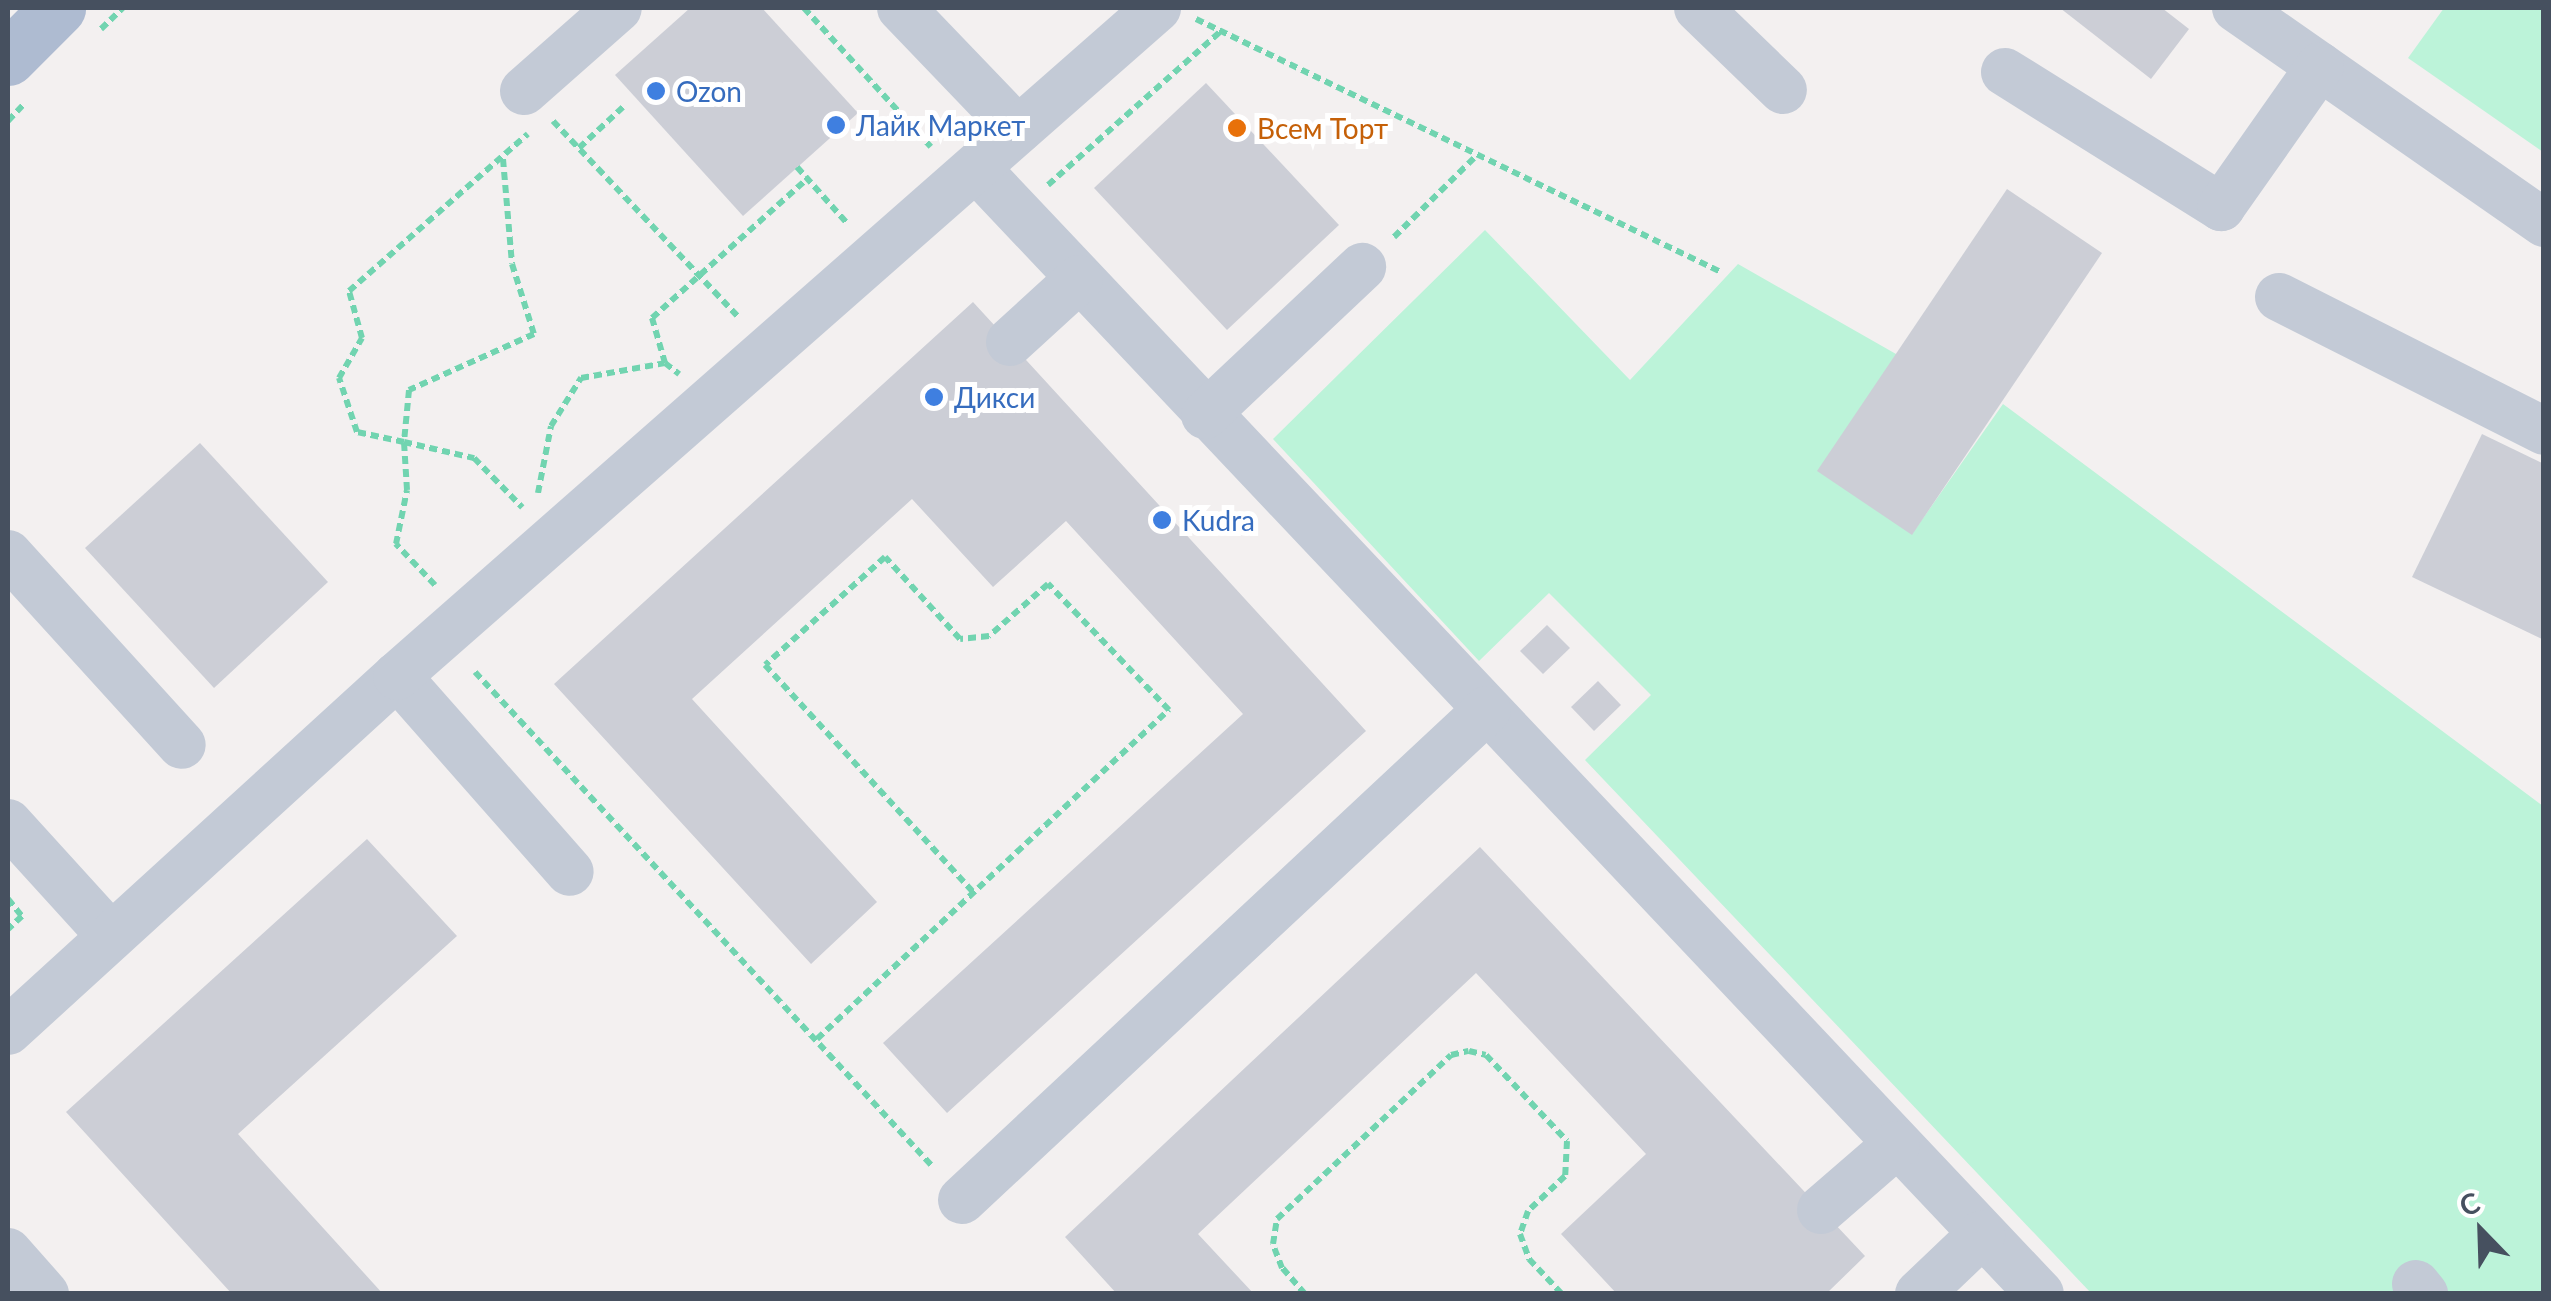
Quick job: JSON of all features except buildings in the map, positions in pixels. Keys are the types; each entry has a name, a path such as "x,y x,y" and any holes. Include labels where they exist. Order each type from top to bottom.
{"main road":[{"path":"8,58 58,8"}],"street":[{"path":"544,103 618,8"},
{"path":"901,8 1018,130"},
{"path":"1698,8 1783,90"},
{"path":"2236,8 2544,223"},
{"path":"8,1031 957,162 1018,130 1173,12"},
{"path":"2005,72 2221,207 2320,66"},
{"path":"957,162 1018,212 1205,415 2040,1294"},
{"path":"1205,415 1362,267"},
{"path":"1010,342 1079,279"},
{"path":"2279,298 2544,431"},
{"path":"13,571 182,745"},
{"path":"397,676 570,872"},
{"path":"962,1200 1487,710"},
{"path":"8,823 111,936"},
{"path":"1821,1210 1896,1145"},
{"path":"1919,1294 1981,1235"},
{"path":"8,1252 45,1294"}],"path":[{"path":"804,8 957,162"},
{"path":"1173,12 1221,31 1474,157 1721,272"},
{"path":"1018,212 1221,31"},
{"path":"533,518 474,458 357,432 339,378 362,338 350,291 503,158 544,103 579,148 748,328"},
{"path":"579,148 623,107"},
{"path":"1362,267 1474,157"},
{"path":"447,598 396,544 407,490 404,442 410,390 534,334 512,264 503,158"},
{"path":"798,166 855,232"},
{"path":"686,380 665,363 652,318 808,178"},
{"path":"536,500 551,426 581,378 665,363"},
{"path":"818,1039 1169,710 1048,584 990,636 960,639 884,557 766,665 973,892"},
{"path":"476,672 818,1039 962,1200"},
{"path":"8,899 22,916 8,929"},
{"path":"1306,1294 1282,1268 1273,1244 1278,1219 1452,1055 1468,1051 1486,1055 1566,1141 1565,1176 1528,1211 1520,1234 1529,1259 1562,1294"}],"green space":[{"path":"2444,8 2543,8 2543,152 2408,58"},
{"path":"1485,230 1630,380 1738,264 1896,354 1912,534 2003,404 2543,806 2543,1293 2091,1293 1585,760 1651,695 1549,593 1479,661 1273,439"}],"place":[{"name":"Ozon","path":"656,91"},
{"name":"Лайк Маркет","path":"836,125"},
{"name":"Всем Торт","path":"1237,128"},
{"name":"Дикси","path":"934,397"},
{"name":"Kudra","path":"1162,520"}]}
